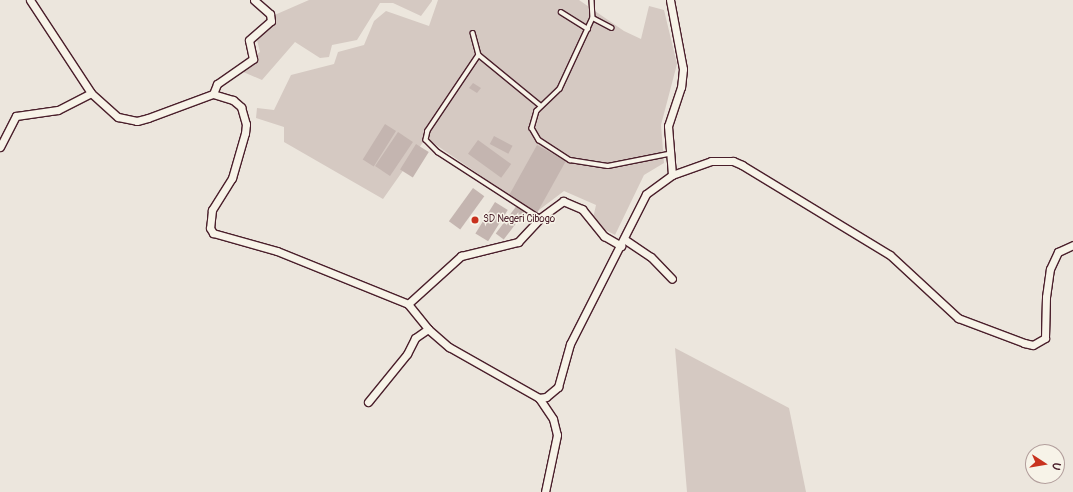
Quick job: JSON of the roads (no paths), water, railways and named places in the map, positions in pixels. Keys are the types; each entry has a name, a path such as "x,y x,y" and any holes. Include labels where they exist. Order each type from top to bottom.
{"street":[{"path":"30,0 91,94 118,117 137,121 213,94 234,100 241,107 246,124 232,178 212,210 210,228 213,232 277,251 408,304 428,329 466,359 539,398 553,419 557,435 545,492"},
{"path":"213,94 217,84 253,58 249,40 270,21 270,14 254,0"},
{"path":"670,0 683,79 668,126 668,154 672,175"},
{"path":"0,147 16,116 58,110 91,94"},
{"path":"539,398 558,387 570,344 646,194 672,175 710,161 733,161 890,255 958,318 1024,343 1033,345 1045,338 1046,297 1050,269 1058,252 1073,245"},
{"path":"408,304 461,256 518,242 540,218 555,205 563,201 572,203 586,213 604,236 651,257 672,279"},
{"path":"368,402 410,350 415,338 428,329"}],"lane":[{"path":"592,0 593,18 560,89 541,106 531,122 532,128 539,140 570,160 608,166 668,154"},
{"path":"561,12 588,29"},
{"path":"593,18 612,28"},
{"path":"473,33 479,55 541,106"},
{"path":"479,55 428,131 426,140 438,152 540,218"}],"place":[{"name":"SD Negeri Cibogo","path":"475,220"}]}
